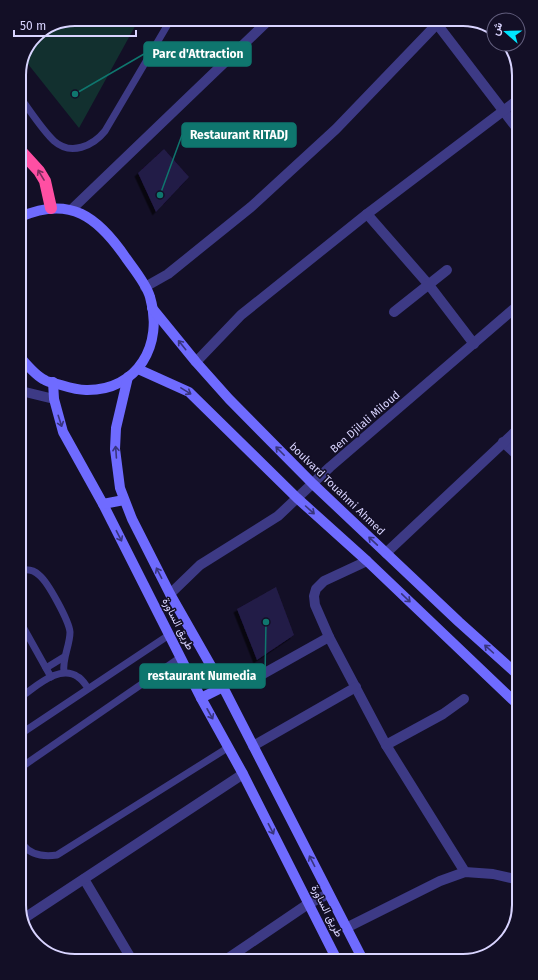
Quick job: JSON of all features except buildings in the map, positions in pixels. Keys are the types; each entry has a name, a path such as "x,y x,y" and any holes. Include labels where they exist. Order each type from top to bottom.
{"highway":[{"path":"26,156 39,170 45,181 51,208"}],"main road":[{"path":"26,215 51,208 71,210 93,220 118,246 145,287 150,295 154,317 153,338 144,362 128,377 98,391 66,388 44,380 26,365"},
{"name":"boulvard Touahmi Ahmed","path":"152,308 196,362 229,399 313,484 512,669"},
{"path":"138,369 189,392 297,498 367,561 512,699"},
{"name":"طريق الساورة","path":"128,377 116,428 115,449 119,482 124,500 170,594 223,687 360,954"},
{"name":"طريق الساورة","path":"53,382 54,400 63,432 170,635 201,698 229,747 334,954"},
{"path":"102,504 124,500"},
{"path":"201,698 223,687"}],"street":[{"path":"71,210 263,26"},
{"path":"145,287 168,274 251,208 336,129 436,26"},
{"path":"443,26 512,122"},
{"path":"196,362 241,315 367,214 512,104"},
{"path":"367,214 429,285 474,344"},
{"path":"394,312 447,270"},
{"name":"Ben Djilali Miloud","path":"170,594 200,565 278,516 330,467 512,311"},
{"path":"26,392 54,400"},
{"path":"386,553 512,434"},
{"path":"503,442 512,450"},
{"path":"367,561 324,581 316,589 314,596 315,605 329,637 386,745 465,872"},
{"path":"247,683 329,637"},
{"path":"253,746 356,687"},
{"path":"386,745 442,714 464,699"},
{"path":"27,916 243,774"},
{"path":"346,928 440,881 465,872 493,874 512,878"},
{"path":"84,879 128,954"},
{"path":"234,954 308,904 328,894"}],"lane":[{"path":"26,105 54,141 63,146 82,148 100,139 167,26"},
{"path":"26,570 30,570 40,575 62,610 70,631 70,638 64,657 64,672"},
{"path":"26,632 51,677"},
{"path":"26,730 170,635"},
{"path":"46,668 64,657"},
{"path":"26,763 181,658"},
{"path":"26,693 51,677 64,672 78,676 88,688"},
{"path":"26,849 36,855 47,857 57,855 229,747"}],"green space":[{"path":"68,26 135,26 79,128 28,64 31,53 43,38 50,33"}],"place":[{"name":"Parc d'Attraction","path":"75,94"},
{"name":"Restaurant RITADJ","path":"160,195"},
{"name":"restaurant Numedia","path":"266,622"}]}
